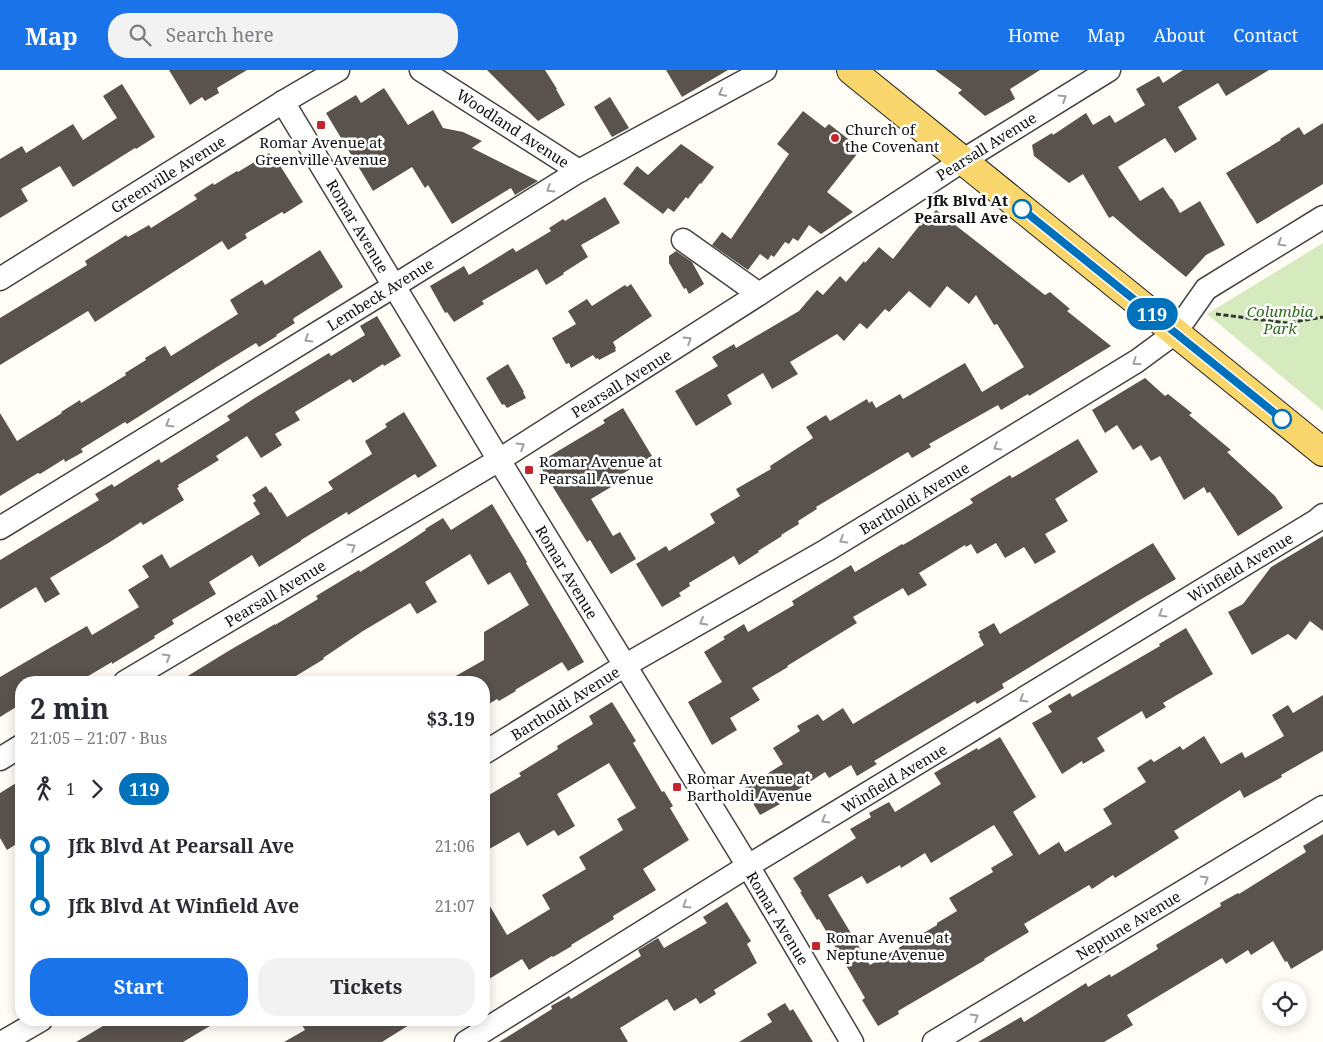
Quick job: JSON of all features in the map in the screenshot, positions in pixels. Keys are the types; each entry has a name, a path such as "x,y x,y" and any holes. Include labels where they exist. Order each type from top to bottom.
{"main road":[{"path":"851,70 1323,452"}],"street":[{"name":"Greenville Avenue","path":"0,279 283,102 338,70"},
{"name":"Woodland Avenue","path":"421,70 579,171"},
{"name":"Lembeck Avenue","path":"0,528 579,171 765,70"},
{"name":"Pearsall Avenue","path":"136,676 499,460 759,294 962,160 1109,70"},
{"name":"Romar Avenue","path":"283,102 624,666 748,866 852,1042"},
{"name":"Bartholdi Avenue","path":"490,749 624,666 836,545 1137,361 1175,333 1206,289 1323,218"},
{"path":"683,240 759,294"},
{"name":"Winfield Avenue","path":"466,1042 748,866 1323,516"},
{"path":"0,759 15,750"},
{"name":"Neptune Avenue","path":"934,1042 1323,808"},
{"path":"3,1042 31,1026"}],"path":[{"path":"1216,314 1287,323 1323,317"}],"green space":[{"name":"Columbia Park","path":"1323,243 1323,411 1207,314"}],"building":[{"path":"169,70 247,70 217,88 219,93 205,101 202,97 190,105"},
{"path":"487,70 545,70 565,105 538,121"},
{"path":"666,70 728,70 682,97"},
{"path":"935,70 1040,70 1010,89 1015,99 985,116 958,93 962,90"},
{"path":"1183,70 1269,70 1226,96 1218,83 1178,107 1197,139 1175,153 1165,138 1118,167 1140,201 1163,187 1180,213 1200,201 1225,245 1206,255 1186,277 1113,216 1109,218 1083,174 1069,183 1034,156 1032,145 1052,133 1053,135 1086,113 1093,125 1110,115 1115,123 1145,105 1136,89 1159,76 1163,83"},
{"path":"122,84 155,137 73,187 60,166 21,189 28,201 0,218 0,159 22,146 26,153 73,124 83,140 117,118 103,96"},
{"path":"384,88 408,125 433,110 443,128 463,132 482,141 472,148 538,181 515,195 511,188 452,224 428,185 425,188 412,167 373,191 326,113 356,95 361,103"},
{"path":"610,97 629,128 612,137 594,107"},
{"path":"803,111 825,128 829,124 861,149 827,192 853,212 821,234 809,225 798,241 793,238 789,244 785,242 774,257 771,255 768,260 760,254 748,270 712,245 722,232 731,239 789,154 777,144"},
{"path":"1323,123 1323,184 1257,224 1226,173 1299,127 1304,135"},
{"path":"681,144 714,167 688,199 686,197 674,212 668,208 663,214 623,184 637,166 648,175"},
{"path":"269,153 272,157 274,156 303,202 245,234 247,238 228,250 222,241 95,322 88,311 0,365 0,318 87,265 85,261 126,235 128,237 149,225 151,228 197,199 194,195"},
{"path":"605,197 620,223 581,245 588,257 546,285 537,269 482,301 484,304 454,322 447,312 445,313 430,286 464,266 469,275 513,248 516,252 551,231 549,228 563,219 565,221"},
{"path":"936,210 1045,295 1050,292 1070,309 1067,311 1111,346 1029,396 1028,394 1001,410 998,405 929,444 931,447 912,458 908,452 816,507 817,509 798,521 799,524 739,565 734,556 689,583 690,586 679,593 681,596 662,607 636,564 666,546 669,551 715,523 710,514 740,496 736,489 771,469 770,466 813,438 806,427 826,415 830,421 867,399 869,403 872,401 876,408 900,394 903,399 965,363 982,392 1024,367 997,324 994,325 976,295 969,304 947,286 930,308 909,291 889,312 885,309 867,329 860,323 844,341 837,334 790,362 798,374 772,389 763,373 727,395 732,404 696,426 675,391 718,366 712,357 734,344 736,348 799,311 817,290 823,295 840,276 846,282 879,247 893,259 927,216 930,218"},
{"path":"320,250 343,287 294,318 295,323 259,347 256,343 127,424 125,422 81,449 83,452 65,462 64,459 0,496 0,413 17,441 80,400 81,403 126,375 125,373 146,360 145,358 165,346 171,356 238,314 230,300 262,280 265,285"},
{"path":"676,251 692,262 704,284 689,294 669,263 669,256"},
{"path":"631,284 652,316 613,342 616,351 599,360 593,355 571,368 569,363 566,364 552,338 576,324 568,311 587,299 592,306 625,285 627,287"},
{"path":"377,316 401,356 384,366 383,364 353,383 350,379 295,412 300,420 275,434 282,445 261,458 247,436 216,456 219,460 178,485 179,487 177,488 184,500 143,525 141,522 50,578 60,594 45,603 36,587 0,609 0,560 99,500 95,494 112,484 114,487 159,459 161,463 230,420 227,416 258,396 329,353 331,356 365,335 360,326"},
{"path":"508,364 526,398 507,408 504,404 502,405 486,378"},
{"path":"1145,378 1165,396 1168,394 1192,413 1189,415 1231,450 1227,452 1275,496 1283,508 1238,536 1210,492 1207,493 1204,487 1184,500 1160,456 1151,461 1141,445 1133,450 1117,425 1105,433 1092,410"},
{"path":"623,408 652,456 609,482 611,487 591,499 613,536 620,532 636,559 611,574 590,540 587,542 538,463 605,423 603,420"},
{"path":"404,412 437,466 418,478 415,474 348,515 347,512 259,567 252,555 209,582 216,594 172,620 174,624 154,636 155,638 88,676 15,676 15,708 0,717 0,677 87,626 92,635 139,607 128,590 149,577 142,566 162,554 170,568 260,514 253,503 256,501 252,495 266,486 287,517 333,489 328,482 372,454 365,441 387,427 385,424"},
{"path":"1078,439 1098,472 1055,499 1068,521 1045,534 1056,552 1035,564 1024,547 1005,558 996,543 977,554 971,544 966,547 965,545 919,573 927,585 908,596 903,588 853,617 857,623 752,688 760,700 730,718 737,730 712,745 688,702 722,682 704,652 744,624 748,632 794,605 792,601 851,565 855,572 903,545 973,503 970,499 1010,475 1012,478"},
{"path":"492,504 584,662 568,671 562,662 499,701 497,699 490,703 490,676 456,676 484,660 484,632 529,605 510,572 488,585 470,554 425,582 437,602 417,614 410,603 363,631 324,659 296,676 188,676 318,599 316,596 359,570 360,572 443,518 451,530"},
{"path":"1323,536 1323,631 1310,621 1296,640 1288,634 1252,655 1228,612 1243,604 1271,567"},
{"path":"1153,543 1176,579 1002,684 1004,688 977,704 975,701 874,761 877,764 857,776 851,765 829,778 825,772 779,802 780,804 760,815 744,788 783,764 773,748 800,731 797,726 818,714 823,721 843,708 853,724 984,645 978,632 994,623 1000,634"},
{"path":"1186,628 1213,674 1163,703 1166,707 1146,719 1142,711 1097,738 1105,751 1083,764 1082,761 1062,774 1032,723 1052,712 1048,706 1070,693 1072,697 1160,646 1159,644"},
{"path":"1323,695 1323,751 1244,798 1240,790 1174,831 1179,838 1115,878 1113,875 1092,889 1089,885 1024,924 1029,932 898,1011 899,1014 878,1026 862,1000 865,998 793,878 856,838 850,829 871,817 869,813 889,802 895,812 941,784 934,773 1000,737 1036,797 1013,812 1039,855 1059,842 1065,852 1112,824 1103,809 1146,782 1137,768 1151,759 1154,762 1180,746 1183,750 1204,736 1221,764 1242,752 1245,758 1284,736 1272,715 1288,705 1293,713","holes":["994,825 1013,855 991,868 993,872 949,898 957,911 870,965 828,895 862,876 867,884 900,865 901,868 925,853 931,863"]},
{"path":"612,702 636,741 633,743 662,792 664,791 673,806 670,808 689,840 643,869 656,890 613,916 614,919 572,946 529,970 522,959 490,978 490,906 507,935 550,909 542,895 586,869 579,857 623,830 617,819 636,808 609,763 557,794 575,826 558,836 554,830 527,846 519,832 490,849 490,794 521,776 519,773 558,749 557,746 593,724 589,716"},
{"path":"15,784 15,845 7,850 0,838 0,793"},
{"path":"1323,834 1323,950 1291,969 1273,941 1251,955 1248,950 1226,964 1222,958 1127,1015 1133,1025 1104,1042 978,1042 1021,1017 1024,1022 1086,983 1088,987 1110,974 1111,977 1158,949 1156,945 1221,906 1220,903 1239,894 1306,852 1303,846"},
{"path":"727,902 751,941 747,944 757,963 714,990 716,994 700,1004 696,998 674,1011 667,999 620,1028 628,1042 499,1042 552,1009 551,1006 569,996 571,999 641,956 638,950 658,938 664,948 707,923 703,917"},
{"path":"785,1003 790,1011 793,1009 813,1042 739,1042 772,1022 767,1014"},
{"path":"103,1026 210,1026 183,1042 76,1042"},
{"path":"303,1026 407,1026 382,1042 284,1042 305,1030"}],"bus line":[{"name":"119","path":"1022,209 1282,419"}],"place":[{"name":"Romar Avenue at Greenville Avenue","path":"321,125"},
{"name":"Church of the Covenant","path":"835,138"},
{"name":"Jfk Blvd At Pearsall Ave","path":"1022,209"},
{"name":"Romar Avenue at Pearsall Avenue","path":"529,470"},
{"name":"Romar Avenue at Bartholdi Avenue","path":"677,787"},
{"name":"Romar Avenue at Neptune Avenue","path":"816,946"}]}
